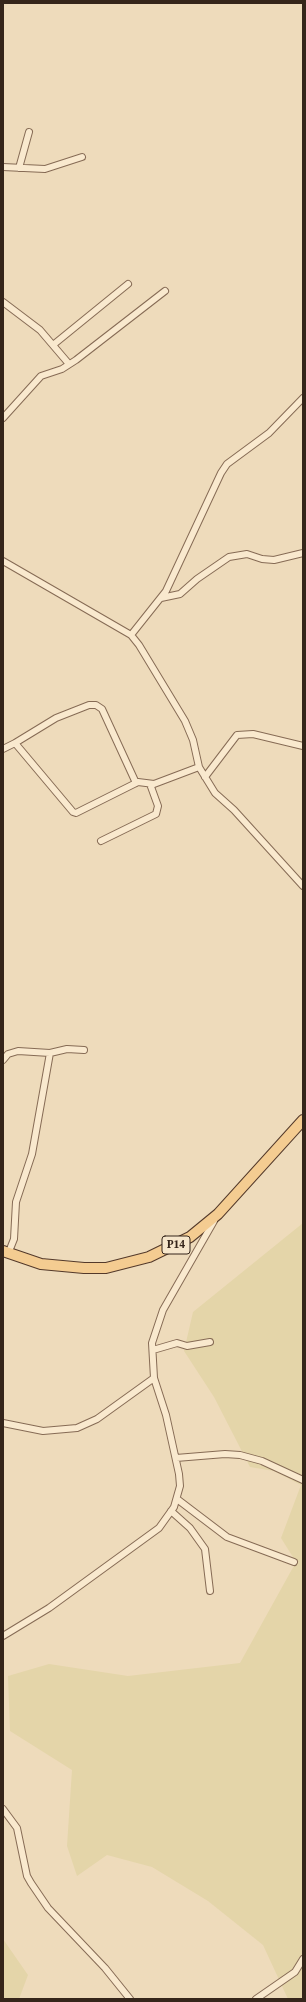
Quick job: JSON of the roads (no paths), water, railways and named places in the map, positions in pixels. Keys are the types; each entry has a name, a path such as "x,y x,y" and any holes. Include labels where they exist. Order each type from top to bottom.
{"main road":[{"name":"P14","path":"5,1252 24,1260 61,1267 106,1268 127,1264 149,1257 172,1247 190,1237 218,1214 303,1120"}],"street":[{"path":"19,168 29,132"},
{"path":"3,167 45,169 82,157"},
{"path":"53,345 128,284"},
{"path":"3,418 41,376 62,369 165,291"},
{"path":"3,302 40,330 69,364"},
{"path":"131,635 161,598 221,473 228,464 268,433 303,398"},
{"path":"161,598 180,594 197,579 229,557 247,554 274,560 303,553"},
{"path":"3,561 131,635 139,645 185,721 193,740 199,767 215,793 234,810 303,886"},
{"path":"3,749 56,718 89,705 96,705 102,708 136,783"},
{"path":"205,777 237,735 252,734 303,746"},
{"path":"14,743 73,812 76,813 136,783 150,784 199,767"},
{"path":"101,841 156,814 158,806 150,784"},
{"path":"3,1060 12,1052 50,1053 67,1049 84,1050"},
{"path":"5,1252 14,1238 16,1202 32,1154 50,1053"},
{"path":"3,1636 49,1608 159,1528 171,1511 177,1499 180,1486 176,1458 166,1415 154,1378 152,1343 162,1310 174,1287 200,1248 206,1234 218,1214"},
{"path":"153,1350 177,1344 187,1346 210,1342"},
{"path":"3,1423 43,1431 63,1430 89,1424 154,1378"},
{"path":"176,1458 225,1454 240,1455 262,1461 303,1480"},
{"path":"177,1499 227,1537 294,1562"},
{"path":"171,1511 190,1528 205,1549 210,1591"},
{"path":"3,1809 17,1828 27,1876 31,1883 48,1908 105,1968 130,1999"},
{"path":"295,1972 303,1959"},
{"path":"256,1999 295,1972 303,1970"}]}
